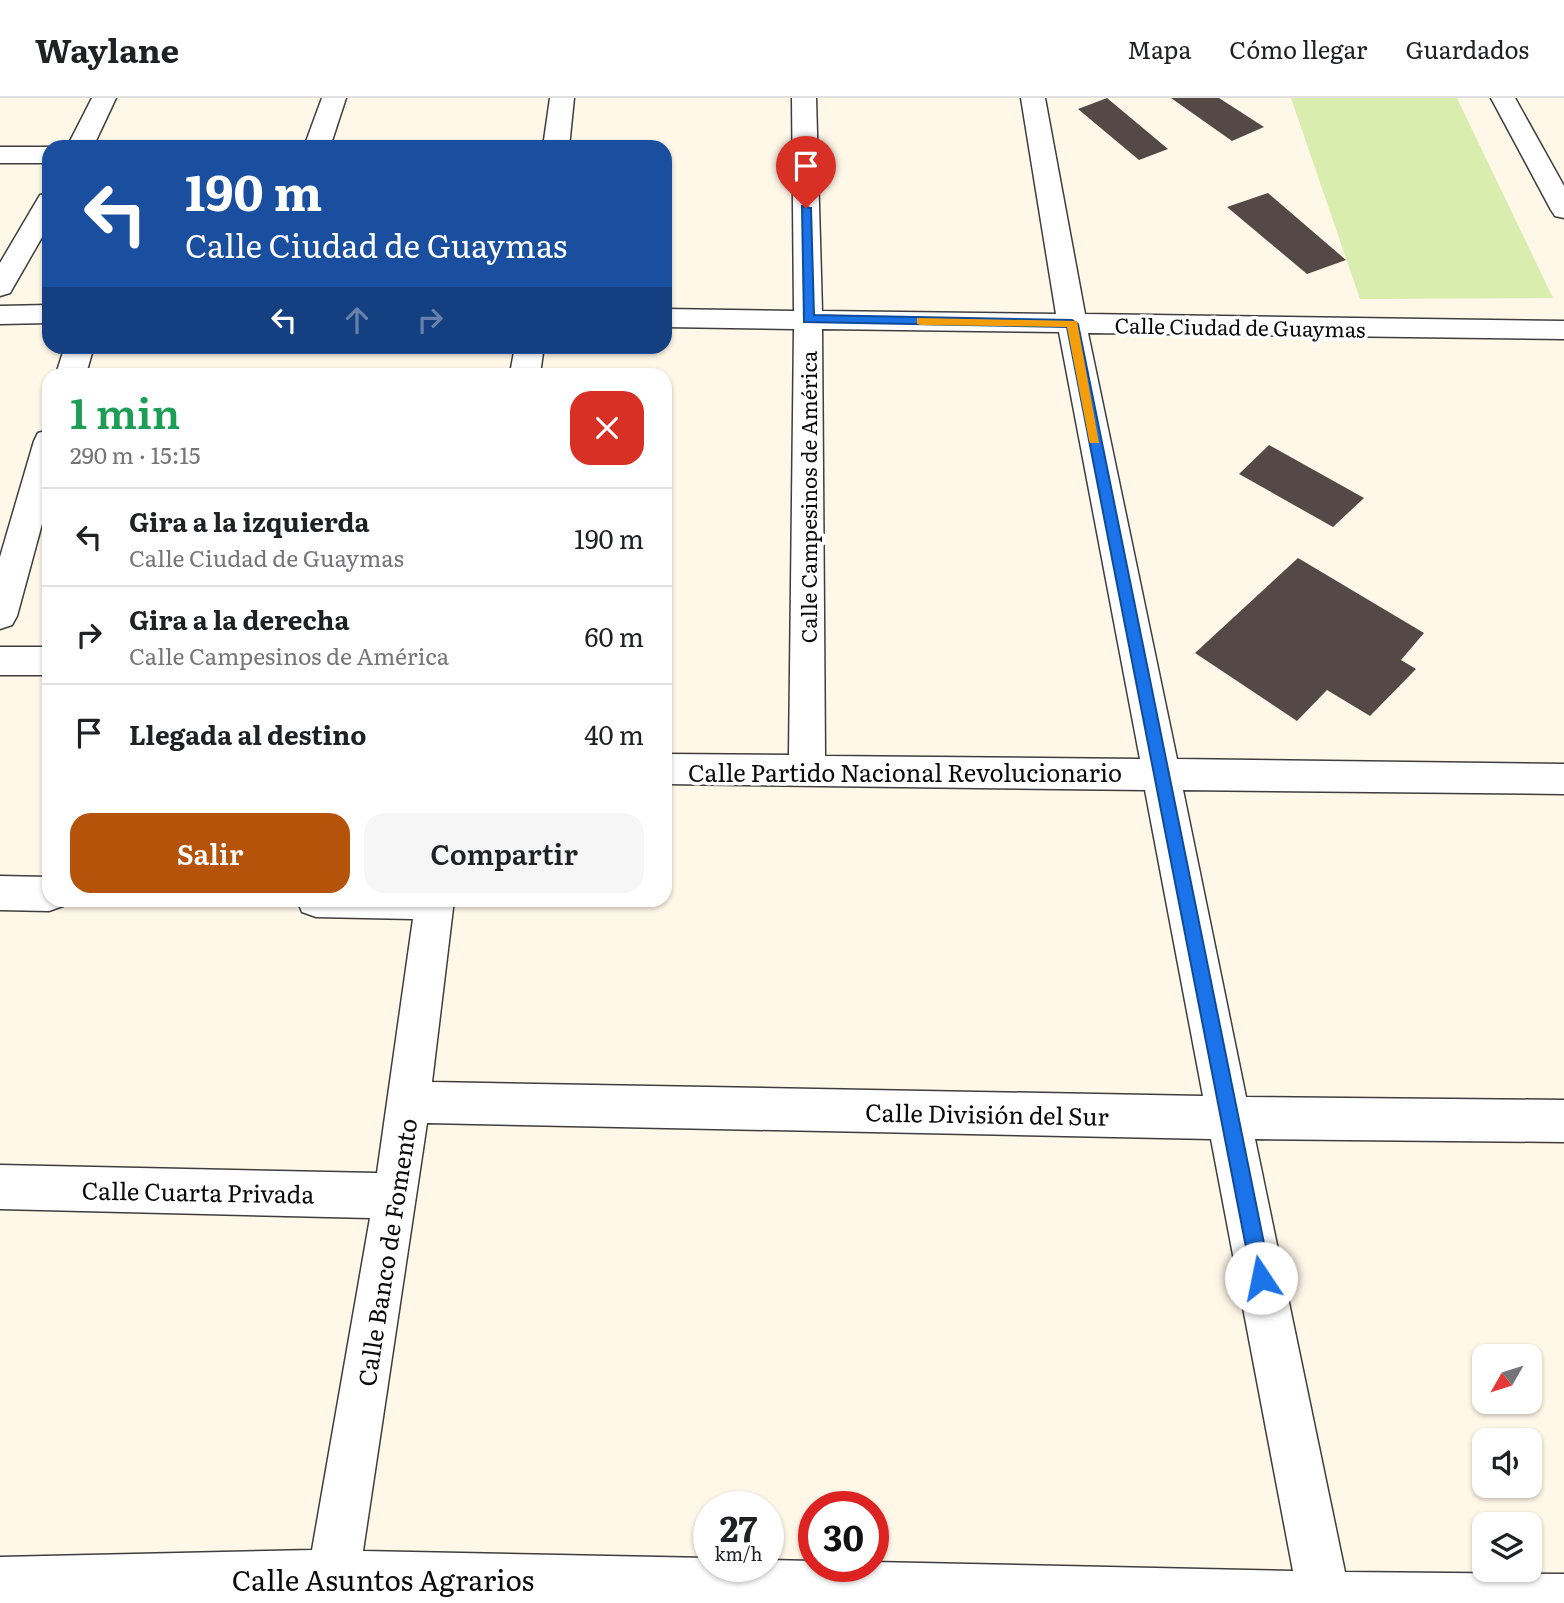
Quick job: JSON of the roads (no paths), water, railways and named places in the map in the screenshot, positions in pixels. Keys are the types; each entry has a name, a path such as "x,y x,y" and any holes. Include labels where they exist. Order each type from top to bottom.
{"street":[{"path":"83,140 104,98"},
{"path":"319,140 334,98"},
{"path":"557,140 562,98"},
{"name":"Calle Campesinos de América","path":"804,98 808,319 807,770"},
{"path":"1033,98 1072,324 1325,1600"},
{"path":"1503,98 1564,210"},
{"path":"0,155 42,155"},
{"path":"0,287 42,213"},
{"path":"0,315 42,314"},
{"name":"Calle Ciudad de Guaymas","path":"672,318 1564,330"},
{"path":"0,616 42,485"},
{"path":"0,660 42,661"},
{"name":"Calle Partido Nacional Revolucionario","path":"672,769 1564,779"},
{"path":"0,893 42,894"},
{"name":"Calle Banco de Fomento","path":"331,1589 396,1196 433,907"},
{"name":"Calle División del Sur","path":"410,1102 1230,1118 1564,1121"},
{"name":"Calle Cuarta Privada","path":"0,1187 396,1196"},
{"name":"Calle Asuntos Agrarios","path":"0,1583 825,1595 1564,1600"}]}
